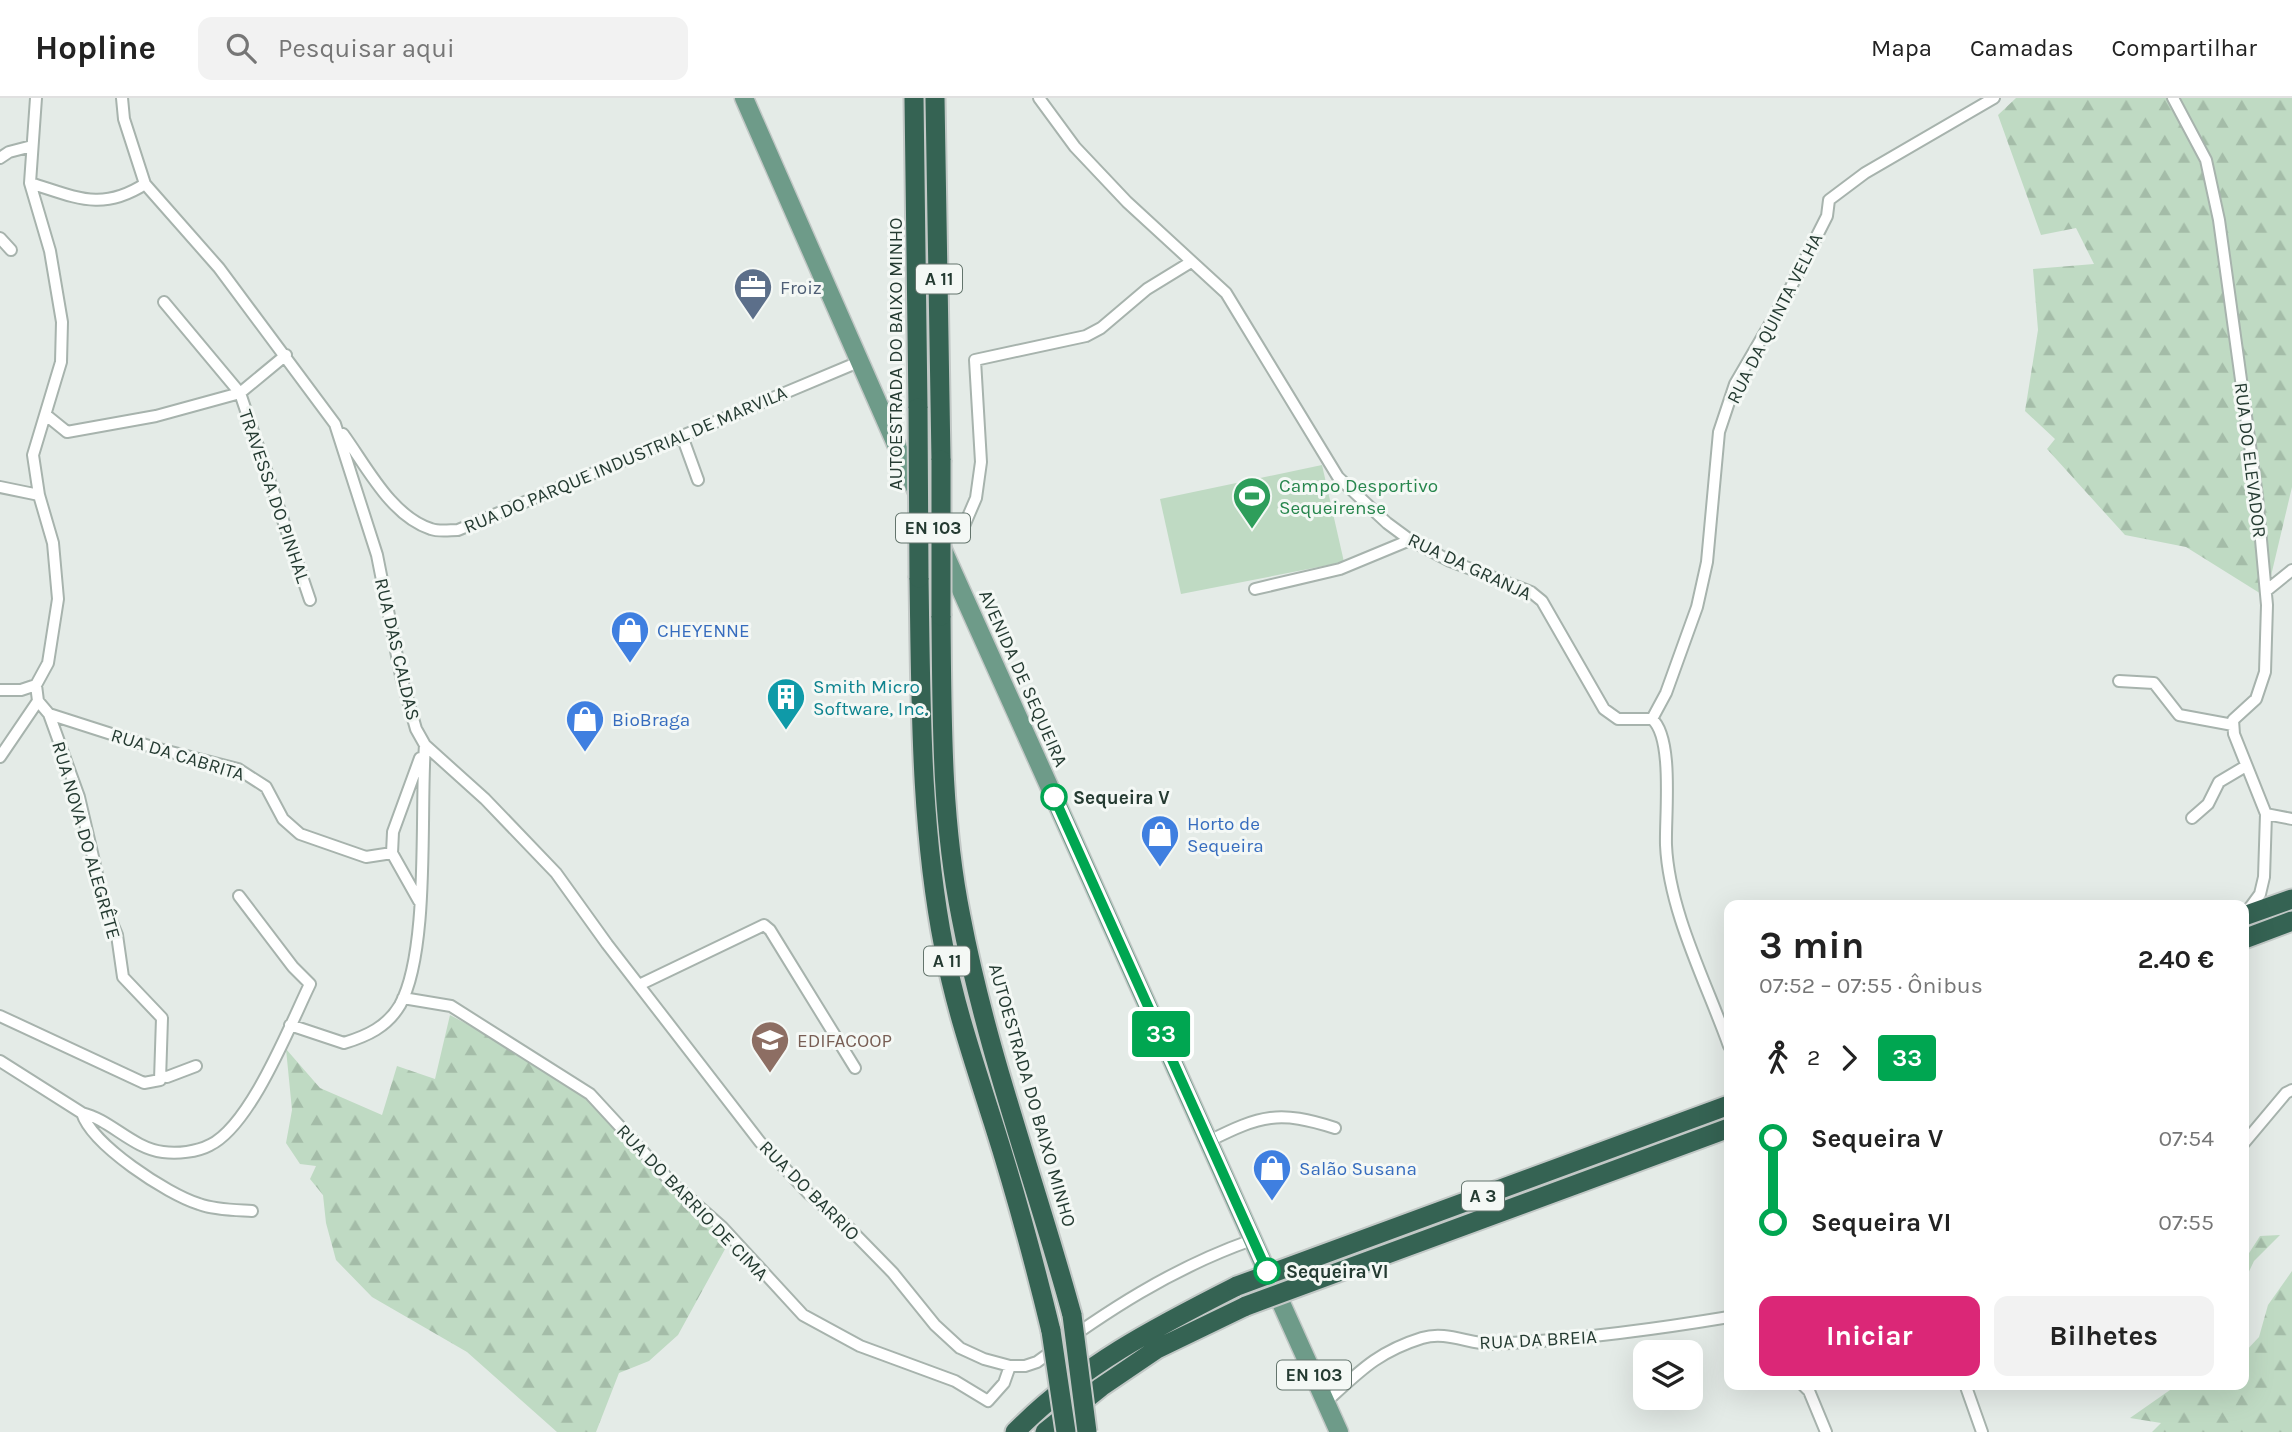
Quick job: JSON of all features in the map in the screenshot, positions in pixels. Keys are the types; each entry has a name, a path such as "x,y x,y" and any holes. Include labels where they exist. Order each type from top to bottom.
{"highway":[{"name":"AUTOESTRADA DO BAIXO MINHO","path":"914,98 922,764 929,855 944,950 973,1063 1028,1236 1051,1331 1066,1432"},
{"name":"AUTOESTRADA DO BAIXO MINHO","path":"935,98 943,765 949,838 960,917 988,1034 1072,1315 1087,1432"},
{"path":"2249,914 2292,899"},
{"path":"2249,937 2292,921"},
{"name":"A 3","path":"1015,1432 1041,1405 1141,1334 1237,1286 1724,1107"},
{"name":"A 3","path":"1045,1432 1101,1387 1157,1349 1246,1306 1724,1130"}],"main road":[{"name":"EN 103","path":"744,98 862,361"},
{"name":"AVENIDA DE SEQUEIRA","path":"862,361 917,492 1339,1432"}],"street":[{"path":"0,757 38,701 36,685 48,663 58,599 53,543 39,495 33,455 61,362 62,322 50,251 30,183 36,98"},
{"name":"RUA DAS CALDAS","path":"122,98 124,118 145,184 219,268 393,502"},
{"name":"RUA DA GRANJA","path":"1039,98 1075,147 1110,184 1226,293 1338,477 1387,523 1410,540 1450,561 1531,592 1542,601 1604,709 1618,719 1652,719"},
{"name":"RUA DA QUINTA VELHA","path":"1652,719 1667,693 1697,607 1707,562 1719,432 1735,384 1788,293 1827,216 1829,200 1865,173 1994,98"},
{"name":"RUA DO ELEVADOR","path":"2173,98 2206,160 2219,220 2257,496 2266,591 2263,685 2256,699 2235,716 2233,725"},
{"path":"0,158 9,152 32,146"},
{"path":"30,183 96,202 125,197 145,184"},
{"path":"0,238 10,250"},
{"path":"961,533 976,498 981,462 975,360 1086,336 1101,328 1147,289 1191,262"},
{"path":"164,302 240,393"},
{"path":"46,415 67,432 156,416 240,393 286,355"},
{"name":"RUA DO PARQUE INDUSTRIAL DE MARVILA","path":"393,502 413,521 434,530 458,530 862,361"},
{"name":"TRAVESSA DO PINHAL","path":"240,393 310,600"},
{"name":"RUA DAS CALDAS","path":"328,412 353,474 377,555 413,722 425,745 420,904 412,972 403,998"},
{"path":"682,436 698,480"},
{"path":"361,459 353,462 353,474 369,470"},
{"path":"0,487 39,495"},
{"path":"1255,589 1340,569 1410,540"},
{"path":"2266,591 2292,570"},
{"path":"2119,681 2154,683 2179,715 2233,725 2266,814 2264,877 2260,894 2249,909"},
{"path":"0,690 21,690 36,685"},
{"name":"RUA DA CABRITA","path":"38,701 49,713 155,748 238,769 266,787 283,819 300,834 366,857 392,853"},
{"name":"RUA NOVA DO ALEGRÊTE","path":"49,713 79,797 104,904 117,935 123,977 162,1018 162,1076"},
{"path":"1652,719 1660,729 1664,746 1666,855 1670,876 1699,970 1724,1033"},
{"path":"420,904 392,853 393,832 425,745"},
{"name":"RUA DO BARRIO","path":"425,745 485,799 556,873 760,1142 809,1194 848,1227 893,1273 935,1325 960,1348 1010,1366"},
{"path":"2192,818 2208,804 2219,782 2246,766"},
{"path":"2266,814 2292,820"},
{"path":"0,1061 82,1113 95,1116 122,1136 162,1152 189,1152 211,1145 236,1122 262,1082 310,984 293,967 239,896"},
{"path":"639,985 764,925 770,930 855,1068"},
{"path":"290,1025 344,1043 375,1031 393,1014 403,998"},
{"name":"RUA DO BARRIO DE CIMA","path":"403,998 451,1006 590,1094 671,1182 722,1227 803,1315 860,1346 955,1381 988,1401 1004,1383 1010,1366"},
{"path":"0,1016 144,1083 153,1083 162,1076 167,1077 197,1066"},
{"path":"2249,1137 2286,1093 2292,1090"},
{"path":"82,1113 85,1124 107,1149 148,1178 201,1205 252,1211"},
{"path":"1209,1141 1242,1125 1286,1115 1335,1128"},
{"path":"1010,1366 1025,1366 1037,1362 1103,1313 1138,1293 1197,1261 1252,1240"},
{"name":"RUA DA BREIA","path":"1326,1402 1367,1363 1440,1334 1482,1345 1575,1339 1724,1318"},
{"path":"1808,1390 1826,1432"},
{"path":"1967,1390 1982,1432"}],"green space":[{"path":"2016,98 2292,98 2292,487 2266,597 2186,547 2125,535 2047,449 2055,439 2025,411 2038,330 2033,269 2094,264 2076,228 2041,235 1998,115"},
{"name":"Campo Desportivo Sequeirense","path":"1322,465 1344,562 1181,594 1160,499"},
{"path":"450,1015 515,1050 582,1095 673,1191 730,1240 678,1335 649,1361 619,1373 596,1432 557,1432 467,1352 372,1297 336,1260 326,1223 323,1195 310,1179 316,1166 300,1164 286,1143 292,1110 286,1049 320,1088 382,1115 397,1066 435,1079"},
{"path":"2280,1235 2254,1261 2249,1272 2249,1253 2260,1236"},
{"path":"2292,1271 2292,1432 2152,1432 2161,1423 2130,1418 2170,1390 2249,1390 2249,1348 2259,1337 2268,1305"}],"bus line":[{"name":"33","path":"1054,797 1267,1271"}],"place":[{"name":"Froiz","path":"753,321"},
{"name":"Campo Desportivo Sequeirense","path":"1252,530"},
{"name":"CHEYENNE","path":"630,664"},
{"name":"Smith Micro Software, Inc.","path":"786,731"},
{"name":"BioBraga","path":"585,753"},
{"name":"Sequeira V","path":"1054,797"},
{"name":"Horto de Sequeira","path":"1160,868"},
{"name":"EDIFACOOP","path":"770,1074"},
{"name":"Salão Susana","path":"1272,1202"},
{"name":"Sequeira VI","path":"1267,1271"}]}
